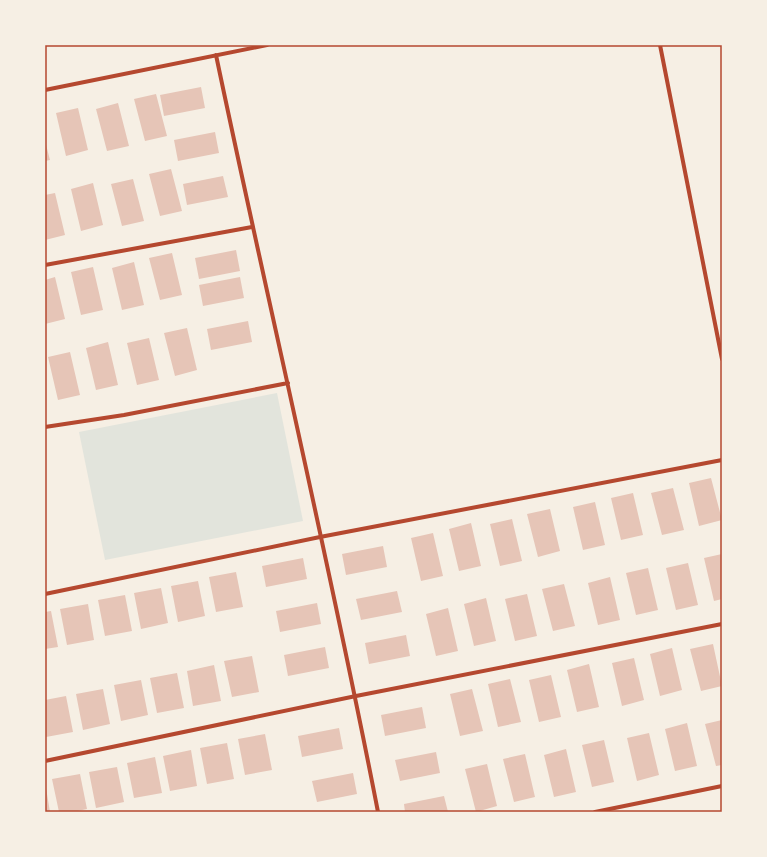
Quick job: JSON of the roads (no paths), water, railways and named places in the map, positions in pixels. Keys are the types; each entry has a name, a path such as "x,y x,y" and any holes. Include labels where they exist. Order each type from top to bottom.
{"street":[{"path":"45,90 267,45"},
{"path":"660,45 722,359"},
{"path":"216,55 252,226 288,383 320,537 356,696 378,812"},
{"path":"45,265 252,226"},
{"path":"45,427 124,415 288,383"},
{"path":"45,594 320,537 722,460"},
{"path":"45,761 356,696 722,624"},
{"path":"595,812 722,786"}]}
